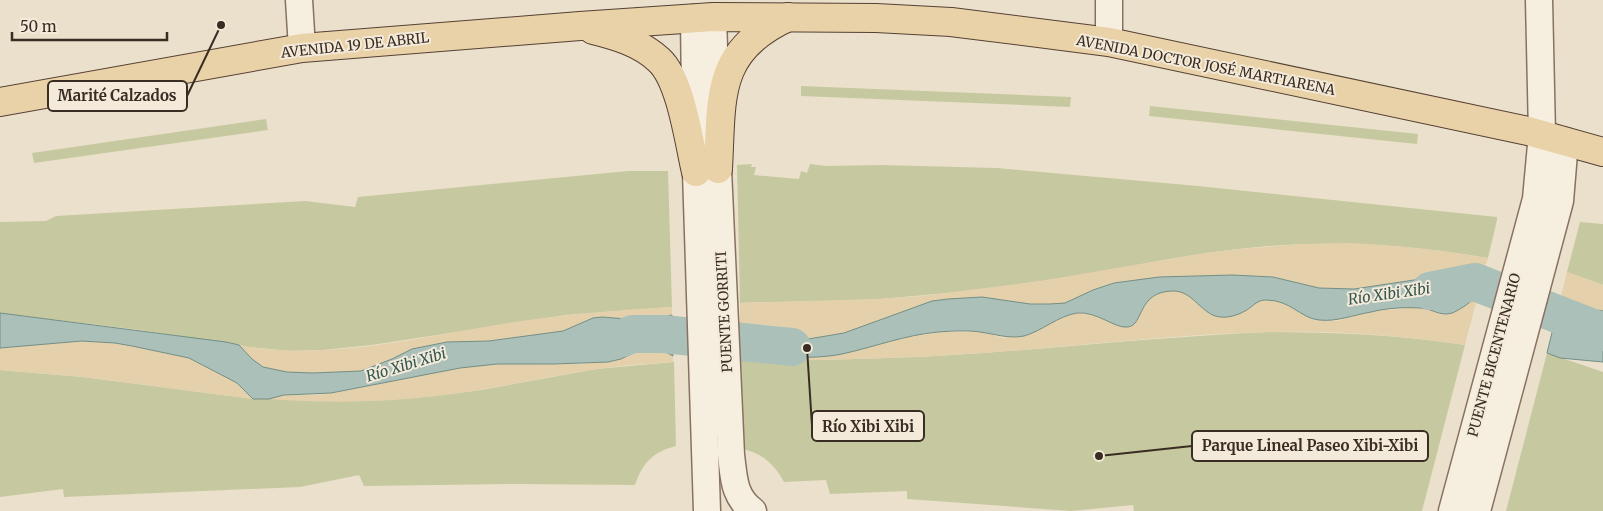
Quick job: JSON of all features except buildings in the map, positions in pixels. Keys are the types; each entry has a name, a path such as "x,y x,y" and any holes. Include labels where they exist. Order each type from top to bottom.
{"main road":[{"name":"AVENIDA 19 DE ABRIL","path":"0,102 302,48 580,26 703,9"},
{"name":"AVENIDA DOCTOR JOSÉ MARTIARENA","path":"703,9 789,16 951,22 1110,42 1553,138 1603,152"},
{"path":"707,170 724,83 730,69 737,56 760,32 789,16"},
{"path":"580,26 623,38 646,50 661,62 670,76 707,170"}],"street":[{"path":"299,0 302,48"},
{"path":"1109,0 1110,42"},
{"path":"1540,0 1553,138 1548,200"},
{"name":"PUENTE GORRITI","path":"703,9 718,454"},
{"name":"PUENTE BICENTENARIO","path":"1452,511 1548,200"},
{"name":"PUENTE BICENTENARIO","path":"1477,511 1548,200"},
{"path":"707,511 718,454"},
{"path":"718,454 742,502 753,511"}],"green space":[{"path":"801,86 1071,97 1070,107 801,96"},
{"path":"1150,106 1418,134 1417,144 1149,116"},
{"path":"266,119 268,130 34,163 32,153"},
{"path":"752,164 751,167 756,167 754,175 799,179 801,171 807,173 810,164 826,166 882,165 997,168 1198,186 1497,217 1497,220 1488,258 1395,246 1302,244 1214,252 1066,277 961,292 862,300 740,303 737,165"},
{"path":"628,171 668,171 672,307 566,315 372,345 290,351 0,313 0,222 46,221 56,216 305,201 355,207 358,197"},
{"path":"1580,222 1603,224 1603,285 1567,272"},
{"path":"1269,332 1367,335 1465,345 1422,511 1134,511 1133,505 1071,511 907,499 907,491 830,494 826,480 784,482 767,461 743,449 741,361 953,355"},
{"path":"1547,353 1603,372 1603,511 1506,511"},
{"path":"674,362 676,446 661,451 650,459 645,464 635,485 364,486 359,475 300,487 64,497 63,489 0,497 0,370 83,377 246,398 340,401 434,396 481,390 596,369"}],"sand":[{"path":"1348,243 1418,248 1488,258 1484,270 1454,268 1421,279 1354,289 1319,288 1273,277 1232,275 1159,277 1114,283 1065,303 1030,304 982,297 948,299 932,301 844,333 790,341 752,334 740,323 740,303 922,296 1041,281 1205,253 1304,244"},
{"path":"1567,272 1603,285 1603,311 1559,304"},
{"path":"1176,290 1190,296 1210,315 1245,311 1259,300 1265,300 1279,301 1290,305 1316,320 1337,321 1373,311 1422,307 1445,315 1461,308 1478,295 1465,345 1374,335 1277,332 1235,333 953,355 741,361 741,350 753,357 801,357 842,354 891,340 941,332 978,331 1004,338 1026,335 1047,324 1076,313 1097,315 1124,327 1134,324 1153,296 1166,291"},
{"path":"672,307 672,315 637,322 627,319 593,318 563,331 489,341 447,342 412,349 361,371 287,372 263,367 252,359 239,345 272,349 338,349 371,346 544,318"},
{"path":"82,341 115,343 189,358 237,383 253,399 83,377 0,370 0,348"},
{"path":"642,349 662,350 673,356 673,362 577,372 476,390 394,400 352,402 269,399 332,393 435,372 476,366 590,363 626,356"}],"water":[{"path":"1454,268 1484,270 1481,286 1476,296 1462,308 1447,314 1424,308 1402,308 1339,319 1319,320 1312,319 1282,303 1263,300 1239,314 1221,317 1214,316 1186,294 1172,291 1153,297 1147,302 1137,321 1128,327 1117,325 1092,315 1077,313 1063,317 1031,334 1018,337 970,331 938,332 902,338 842,354 813,357 762,358 741,350 740,323 752,334 781,340 802,340 844,333 932,301 948,299 982,297 1030,304 1065,303 1114,283 1159,277 1232,275 1273,277 1319,288 1354,289 1421,279"},
{"path":"1559,304 1603,311 1603,362 1560,358 1547,353"},
{"path":"0,313 226,342 239,345 252,359 263,367 287,372 313,373 361,371 412,349 447,342 489,341 563,331 593,318 627,319 637,322 672,315 673,356 662,350 642,349 621,359 608,362 497,364 460,368 331,393 284,395 269,399 253,399 237,383 189,358 132,346 82,341 0,348"}],"waterway":[{"name":"Río Xibi Xibi","path":"1430,291 1475,282 1603,332"},
{"name":"Río Xibi Xibi","path":"623,338 632,334 663,334 792,347"}],"place":[{"name":"Marité Calzados","path":"221,25"},
{"name":"Río Xibi Xibi","path":"807,348"},
{"name":"Parque Lineal Paseo Xibi-Xibi","path":"1099,456"}]}
